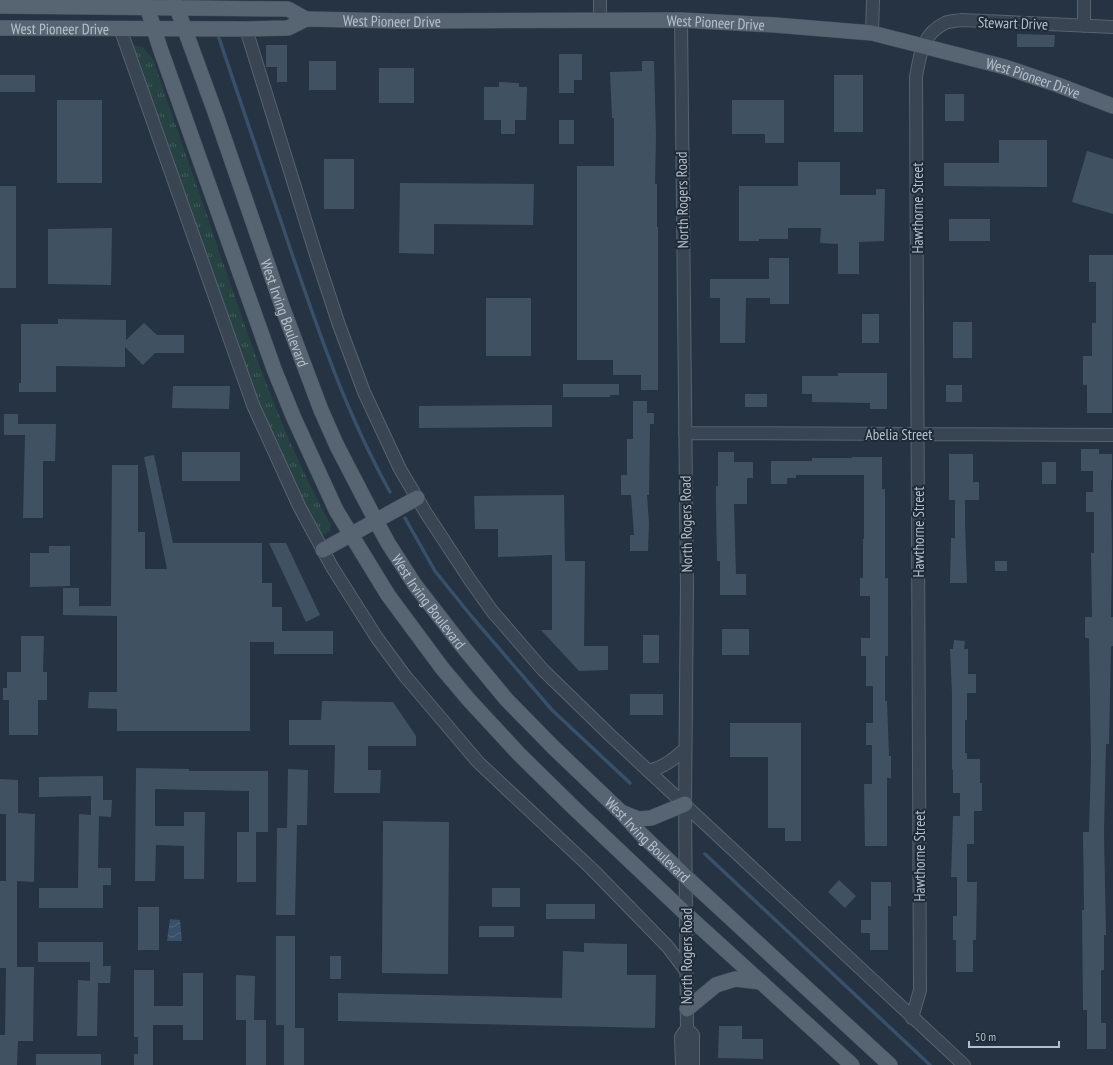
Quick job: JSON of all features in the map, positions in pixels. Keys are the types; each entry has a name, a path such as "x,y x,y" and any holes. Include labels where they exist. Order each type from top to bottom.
{"main road":[{"name":"West Pioneer Drive","path":"0,6 104,3 234,4 288,9 306,19"},
{"name":"West Irving Boulevard","path":"146,4 274,369 293,416 336,510 388,595 442,668 518,754 686,914 852,1065"},
{"name":"West Irving Boulevard","path":"175,4 308,378 337,446 388,543 415,585 462,647 506,699 554,748 686,877 890,1065"},
{"name":"West Pioneer Drive","path":"0,28 288,28 306,19 402,21 680,20 775,24 872,34 922,46 1005,67 1113,106"},
{"path":"323,550 417,498"},
{"path":"621,812 638,819 651,818 685,804"},
{"path":"687,1009 716,985 735,979 762,982"}],"street":[{"path":"600,0 600,20"},
{"path":"872,0 872,34"},
{"path":"1084,0 1084,26"},
{"name":"North Rogers Road","path":"680,20 687,588 685,749 687,1028 681,1037 682,1065"},
{"name":"Stewart Drive","path":"922,46 933,31 946,22 961,20 1113,27"},
{"path":"120,28 253,404 299,506 332,567 377,638 405,676 478,762 581,858 668,947 686,971"},
{"path":"246,29 316,258 364,392 400,469 470,580 492,611 543,670 648,771 964,1065"},
{"name":"Hawthorne Street","path":"912,1018 920,990 916,77 922,46"},
{"name":"Abelia Street","path":"685,433 1113,435"},
{"path":"648,771 670,762 685,749"},
{"name":"North Rogers Road","path":"687,1028 692,1035 693,1065"}],"green space":[{"path":"132,45 143,47 153,59 267,386 281,421 313,491 331,525 330,531 325,534 319,533 283,461 255,393"}],"water":[{"path":"170,919 180,920 182,941 167,941"}],"building":[{"path":"1017,34 1055,35 1054,47 1017,47"},
{"path":"266,45 287,45 287,82 277,82 277,67 266,67"},
{"path":"559,54 582,54 582,80 574,80 574,93 559,93"},
{"path":"309,61 336,61 336,90 309,90"},
{"path":"642,61 654,61 656,136 655,184 657,184 658,227 658,390 641,390 641,375 613,375 613,360 577,360 577,166 614,166 614,118 612,118 610,72 642,71"},
{"path":"379,68 414,68 414,103 379,103"},
{"path":"0,75 35,75 35,92 0,92"},
{"path":"834,75 863,75 863,132 834,132"},
{"path":"499,82 519,83 519,87 527,87 526,120 515,120 515,134 501,134 501,120 484,120 484,87 499,87"},
{"path":"945,94 964,94 964,121 945,121"},
{"path":"57,100 102,100 102,183 57,183"},
{"path":"732,100 784,100 784,143 765,143 765,134 732,134"},
{"path":"559,120 574,120 574,144 559,144"},
{"path":"999,140 1047,140 1047,187 944,186 944,163 999,163"},
{"path":"1087,151 1113,159 1113,214 1072,202"},
{"path":"324,159 354,159 354,209 324,209"},
{"path":"798,162 840,162 840,195 876,195 876,189 885,189 884,241 859,242 859,274 838,274 838,244 820,243 821,228 788,228 788,239 739,241 739,186 798,186"},
{"path":"400,183 534,184 533,225 434,224 434,254 399,253"},
{"path":"0,186 16,186 16,288 0,288"},
{"path":"949,219 990,219 990,241 949,241"},
{"path":"112,228 111,285 48,284 48,229"},
{"path":"1089,255 1113,255 1112,413 1087,413 1087,385 1083,385 1083,356 1092,356 1092,323 1096,323 1096,282 1089,282"},
{"path":"769,258 789,258 789,304 770,304 770,298 746,298 745,343 720,343 720,298 710,298 710,279 769,279"},
{"path":"486,298 531,298 531,356 486,356"},
{"path":"862,314 879,314 879,343 862,343"},
{"path":"58,319 126,320 126,340 144,323 157,335 184,335 184,353 155,353 143,365 125,347 125,367 56,366 56,392 19,392 19,383 21,383 21,324 58,324"},
{"path":"953,322 972,322 972,358 953,358"},
{"path":"838,373 887,373 887,409 870,409 870,403 812,402 812,394 802,394 802,376 838,376"},
{"path":"563,384 619,384 619,395 610,395 610,397 563,397"},
{"path":"946,385 962,385 962,402 946,402"},
{"path":"173,386 230,386 229,409 172,408"},
{"path":"745,394 767,394 767,407 745,407"},
{"path":"633,401 647,401 647,413 654,413 654,424 650,424 649,495 647,495 649,523 648,551 630,551 630,535 634,535 631,495 621,495 621,475 627,475 627,439 633,439"},
{"path":"552,405 552,427 419,428 419,406"},
{"path":"4,414 18,414 18,424 56,424 55,461 43,461 43,518 23,518 25,435 4,435"},
{"path":"1081,449 1099,449 1099,454 1112,454 1111,617 1113,617 1113,646 1111,646 1109,744 1106,744 1104,832 1106,935 1104,935 1104,970 1101,970 1101,1023 1106,1023 1106,1049 1087,1049 1087,1010 1083,1010 1083,832 1089,832 1091,760 1089,638 1085,638 1085,617 1092,617 1091,553 1094,553 1094,512 1086,512 1086,492 1093,492 1093,471 1081,471"},
{"path":"182,452 240,452 240,481 182,481"},
{"path":"718,452 734,452 734,462 753,462 753,478 747,478 747,504 734,504 736,574 746,574 746,595 720,595 720,561 717,561 716,504 716,486 718,486"},
{"path":"949,454 973,454 973,482 979,482 979,500 965,500 967,583 950,583 951,538 955,538 955,500 949,500"},
{"path":"154,455 173,543 262,543 262,583 272,583 272,607 282,607 282,631 333,631 333,654 274,654 274,642 250,642 250,731 117,731 117,709 88,708 89,692 117,692 117,616 63,615 63,588 79,588 79,606 111,606 112,465 138,465 138,532 145,532 145,569 167,569 144,457"},
{"path":"882,457 882,489 885,489 885,578 888,578 888,656 885,656 885,701 887,701 889,756 891,756 891,778 887,778 887,846 865,846 864,784 872,784 872,745 866,745 866,723 873,723 873,686 866,686 866,656 861,656 861,638 870,638 870,596 860,596 860,578 863,578 864,475 796,475 796,478 787,478 787,484 771,484 771,461 812,461 812,458"},
{"path":"1042,462 1056,462 1056,484 1042,484"},
{"path":"564,495 565,561 585,561 584,646 608,646 608,670 579,671 541,630 552,630 552,555 498,557 498,529 475,529 474,496"},
{"path":"269,543 286,543 320,615 306,622"},
{"path":"49,546 70,546 70,586 30,587 30,553 49,553"},
{"path":"995,561 1007,561 1007,571 995,571"},
{"path":"722,629 749,629 749,655 722,655"},
{"path":"643,635 659,635 659,663 643,663"},
{"path":"21,636 44,636 43,672 47,672 47,700 38,700 38,735 9,735 9,700 3,700 3,688 7,688 7,672 21,672"},
{"path":"954,640 965,641 964,649 968,649 968,674 976,674 976,693 967,693 967,720 965,720 965,753 967,753 967,759 980,759 980,783 982,783 982,811 974,811 974,844 967,844 967,882 977,882 976,940 973,940 973,972 956,972 956,940 953,940 953,916 957,916 957,877 951,877 953,816 960,816 960,793 953,793 952,770 952,693 950,649 953,649"},
{"path":"630,694 663,694 663,715 630,715"},
{"path":"322,701 393,702 416,736 416,746 368,746 368,770 381,770 380,793 334,793 335,745 289,745 289,720 321,720"},
{"path":"730,723 801,723 801,841 785,841 785,828 768,828 768,757 730,757"},
{"path":"136,768 189,769 189,771 268,771 268,832 256,832 256,882 237,882 237,832 249,832 249,791 155,789 155,826 184,826 184,812 205,812 204,879 184,879 184,846 156,845 155,881 135,881"},
{"path":"288,769 308,770 307,825 297,825 295,915 276,915 277,828 287,828"},
{"path":"103,776 103,800 112,800 111,817 99,816 98,868 111,868 111,885 103,885 103,908 39,908 39,888 78,888 79,814 91,815 91,796 39,797 39,777"},
{"path":"0,779 18,780 18,813 35,814 34,882 17,881 17,967 34,967 33,1041 18,1041 17,1065 0,1065 0,1035 5,1035 6,968 0,968 0,881 6,881 6,814 0,814"},
{"path":"383,821 449,822 448,974 382,973"},
{"path":"839,880 856,896 845,908 828,892"},
{"path":"871,882 891,882 891,906 888,906 888,950 870,950 870,933 861,933 861,920 871,920"},
{"path":"492,888 520,888 520,907 492,907"},
{"path":"546,904 595,904 595,919 546,919"},
{"path":"138,907 159,907 159,950 138,950"},
{"path":"479,926 514,926 514,937 479,937"},
{"path":"276,936 295,936 295,1028 304,1028 304,1065 284,1065 284,1025 276,1025"},
{"path":"38,942 103,942 103,966 111,966 110,983 98,983 97,1036 77,1036 78,980 90,981 90,962 38,962"},
{"path":"584,943 627,944 627,975 656,975 655,1028 338,1021 338,993 562,998 563,951 584,952"},
{"path":"330,956 341,956 341,979 330,979"},
{"path":"134,970 154,970 154,1006 183,1006 183,973 203,973 203,1040 183,1040 183,1025 153,1025 153,1065 134,1065 134,1054 138,1054 138,1037 134,1037"},
{"path":"236,975 255,976 254,1020 266,1020 266,1065 246,1065 246,1020 236,1020"},
{"path":"719,1026 742,1026 742,1039 763,1039 763,1059 718,1058"},
{"path":"36,1054 101,1054 101,1065 36,1065"}],"waterway":[{"path":"219,38 323,343 360,433 390,492"},
{"path":"405,518 435,571 472,617 552,710 630,783"},
{"path":"705,854 930,1065"}]}
